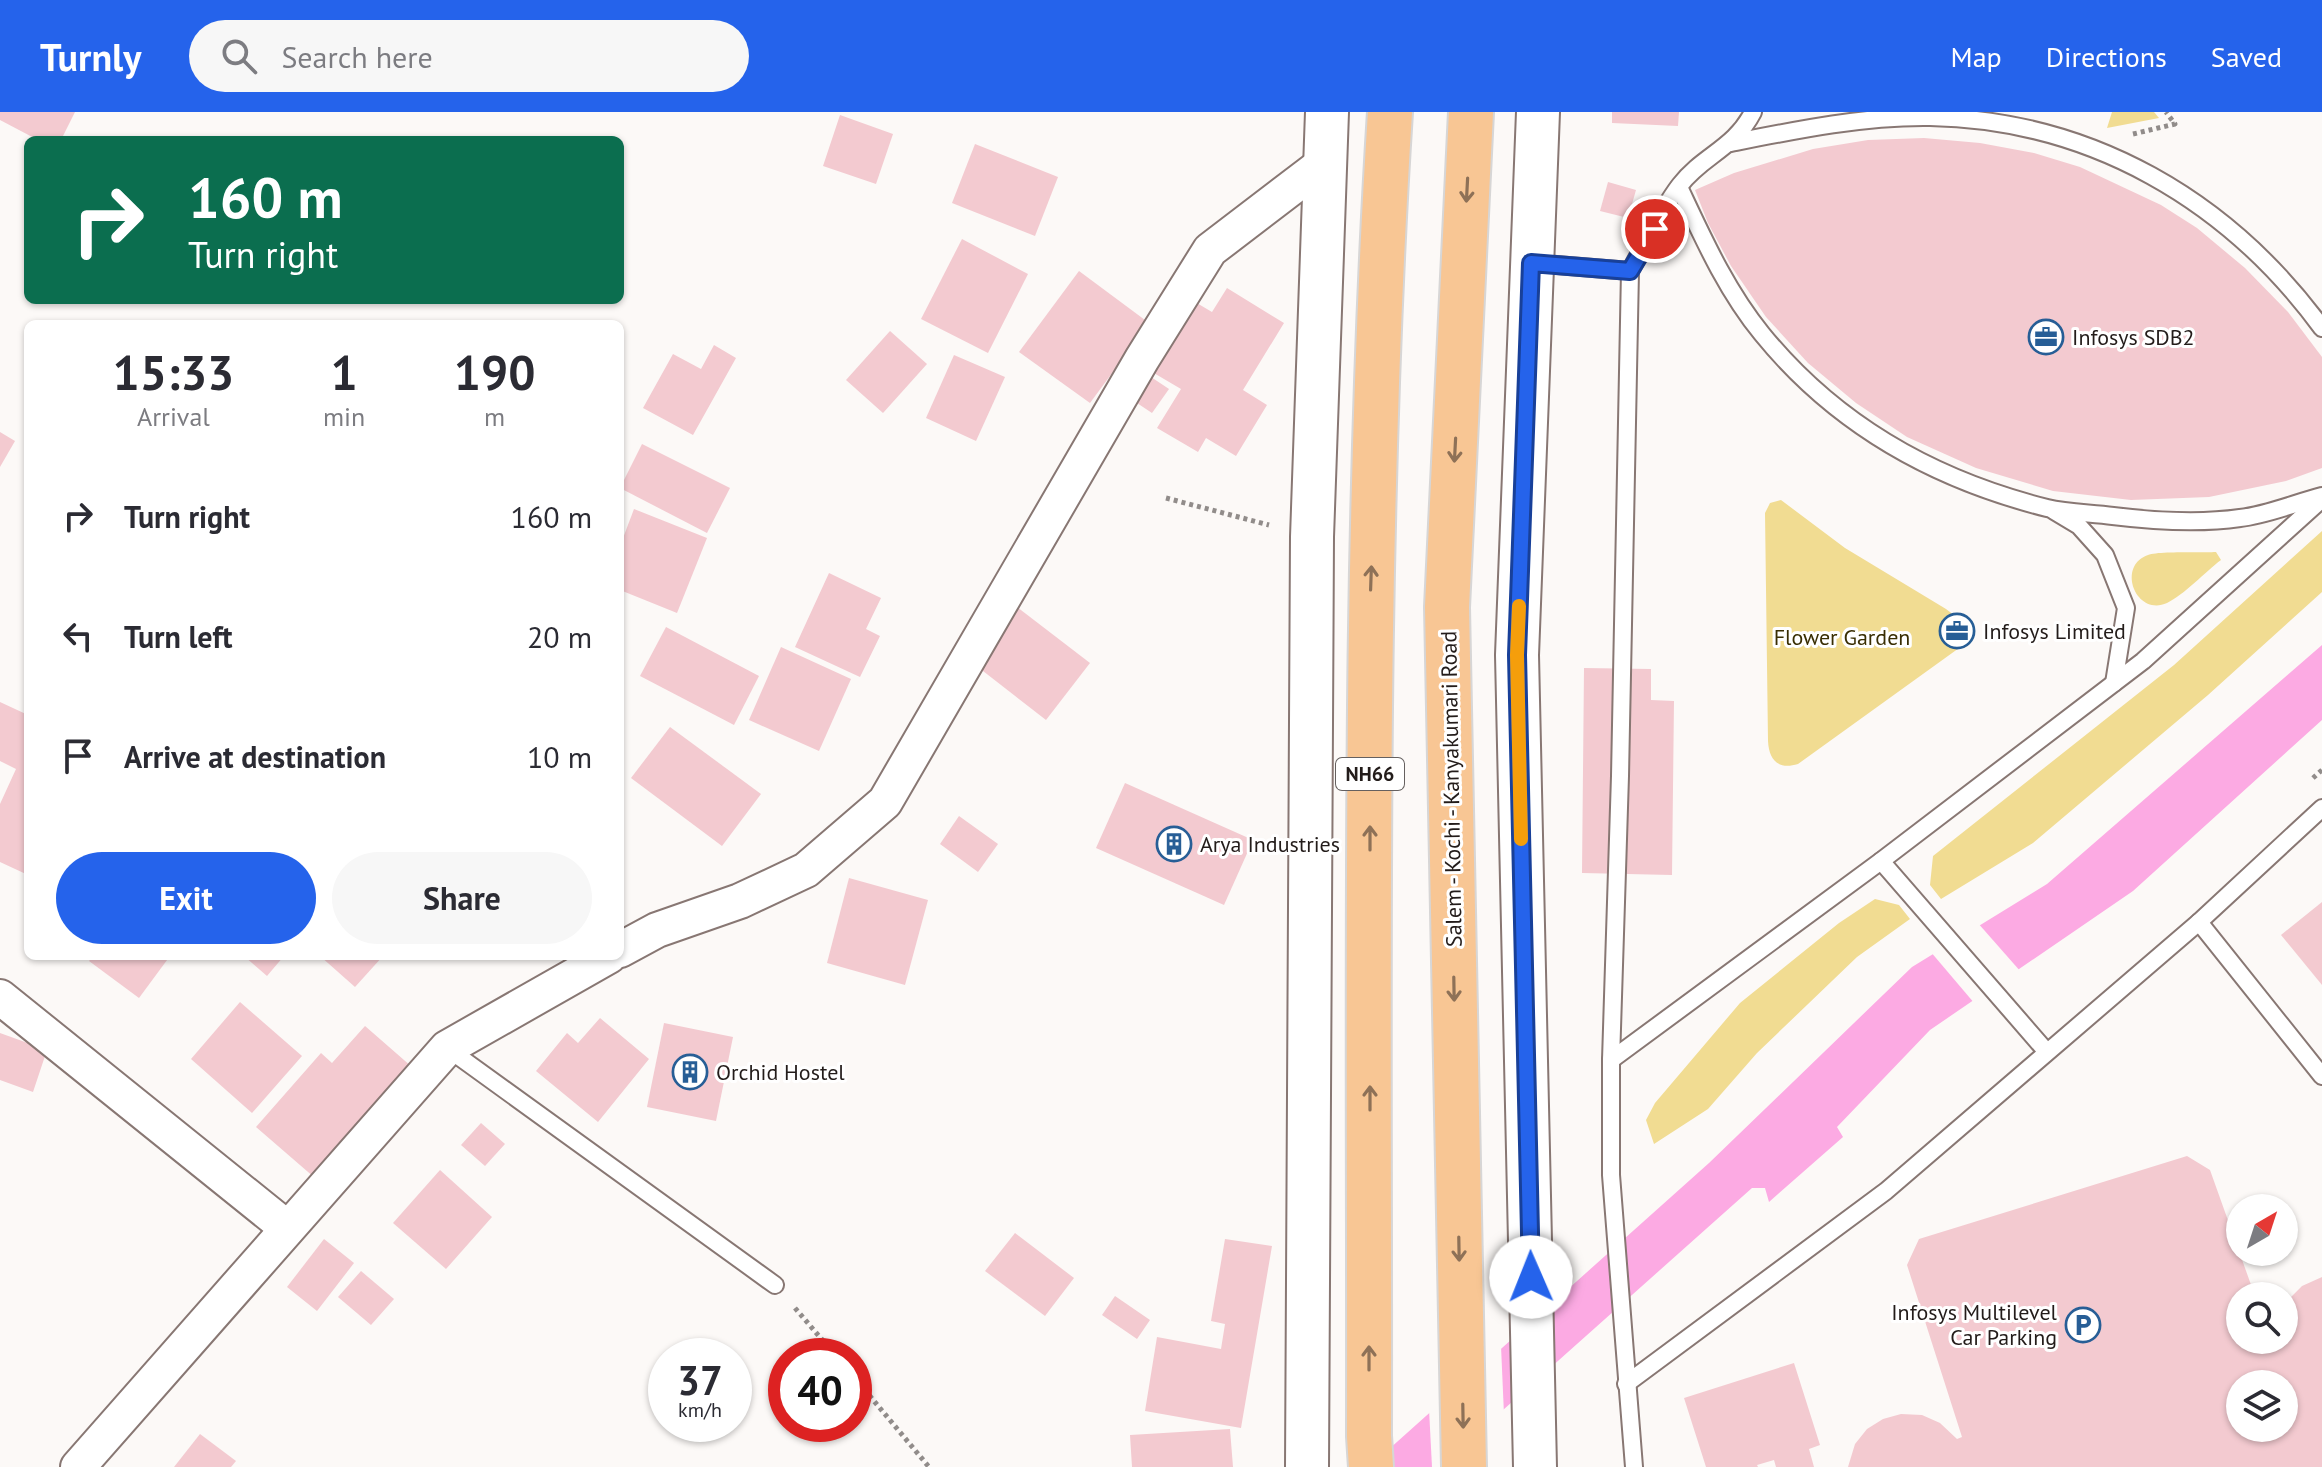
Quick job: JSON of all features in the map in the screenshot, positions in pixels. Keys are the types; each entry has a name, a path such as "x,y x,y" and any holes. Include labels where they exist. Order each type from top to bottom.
{"highway":[{"name":"NH66","path":"1370,1451 1371,594 1381,253 1390,112"},
{"name":"Salem - Kochi - Kanyakumari Road","path":"1464,1467 1447,607 1471,112"}],"street":[{"path":"1307,1467 1312,537 1327,112"},
{"path":"1535,1467 1517,655 1538,112"},
{"path":"624,948 657,930 740,901 806,870 885,802 1142,359 1210,250 1324,163"},
{"path":"78,1467 447,1048 602,960"},
{"path":"0,997 287,1228"}],"lane":[{"path":"1634,1467 1611,1175 1611,1060 1630,271 1679,187 1699,165 1731,143 1753,112"},
{"path":"1731,143 1875,119 1931,117 1986,122 2056,137 2094,149 2151,175 2204,207 2252,246 2295,291 2322,328"},
{"path":"1679,187 1727,283 1762,334 1804,380 1851,420 1903,454 1972,485 2049,509 2178,521 2241,518 2322,497"},
{"path":"1531,263 1630,271"},
{"path":"1611,1060 1881,861 2143,661 2322,497"},
{"path":"2049,509 2079,526 2105,555 2126,608 2114,683"},
{"path":"1626,1384 1886,1191 2199,922 2322,808"},
{"path":"1881,861 2046,1051"},
{"path":"2199,922 2322,1076"},
{"path":"447,1048 775,1285"}],"path":[{"path":"1166,498 1312,537"},
{"path":"775,1285 821,1338"},
{"path":"872,1399 929,1467"}],"green space":[{"path":"2112,112 2154,112 2159,118 2107,128"},
{"name":"Flower Garden","path":"1781,500 1845,548 1946,609 1967,625 1972,636 1798,764 1791,766 1776,762 1770,753 1768,741 1765,513 1770,503"},
{"path":"2322,531 2322,592 2208,695 2033,843 1941,899 1930,885 1933,856 2174,665"},
{"path":"2216,552 2221,560 2167,603 2146,603 2134,588 2133,569 2138,561 2148,555"},
{"path":"1875,899 1899,905 1910,919 1857,957 1757,1053 1708,1109 1654,1144 1646,1120 1655,1103 1740,1003 1839,923"}],"shaded area":[{"path":"2322,645 2322,720 2133,891 1930,1030 1837,1127 1843,1137 1769,1202 1765,1188 1752,1188 1439,1467 1369,1467 1709,1163 1912,967 2047,884"}],"pier":[{"path":"1977,922 2021,972 1975,1004 1930,951"},
{"path":"1501,1346 1504,1415 1445,1467 1432,1467 1429,1409"}],"building":[{"path":"0,112 75,112 63,136 30,136 0,120"},
{"path":"1612,112 1679,112 1678,126 1612,123"},
{"path":"840,115 893,134 876,184 823,166"},
{"name":"Infosys SDB2","path":"1924,138 1980,143 2034,153 2080,167 2161,205 2197,228 2245,268 2288,312 2322,357 2322,468 2286,481 2209,497 2131,500 2053,491 1976,468 1907,437 1856,403 1808,363 1766,317 1731,266 1695,190 1734,173 1813,149 1868,140"},
{"path":"975,144 1058,177 1035,236 952,203"},
{"path":"1608,182 1636,190 1628,218 1600,211"},
{"path":"962,239 1028,274 988,353 921,319"},
{"path":"1079,271 1149,323 1090,403 1019,352"},
{"path":"1227,288 1284,323 1243,390 1267,405 1236,456 1206,438 1198,452 1157,428 1181,389 1147,369 1190,299 1212,312"},
{"path":"890,331 927,364 883,413 846,380"},
{"path":"714,345 736,358 693,435 643,408 673,354 701,369"},
{"path":"954,355 1005,377 976,441 926,418"},
{"path":"1145,373 1169,389 1152,413 1128,397"},
{"path":"0,432 15,441 0,467"},
{"path":"642,444 730,488 707,533 624,490 624,480"},
{"path":"634,509 707,538 677,613 624,592 624,535"},
{"path":"829,573 881,598 866,629 880,636 860,677 795,647"},
{"path":"1017,607 1090,663 1046,720 974,664"},
{"path":"666,627 759,676 734,725 640,676"},
{"path":"781,647 851,679 819,751 749,720"},
{"path":"1584,668 1651,669 1651,700 1674,701 1672,875 1582,873"},
{"path":"0,702 24,713 24,873 0,862 0,804 16,769 0,761"},
{"path":"670,727 761,794 722,846 631,778"},
{"name":"Arya Industries","path":"1125,783 1253,840 1224,905 1096,848"},
{"path":"959,816 998,844 978,872 940,844"},
{"path":"849,878 928,900 905,985 827,963"},
{"path":"2322,902 2322,985 2281,935"},
{"path":"90,960 167,960 139,998"},
{"path":"249,960 281,960 267,976"},
{"path":"325,960 379,960 355,987"},
{"path":"240,1002 302,1056 252,1113 191,1059"},
{"path":"600,1018 649,1059 598,1122 536,1071 567,1033 578,1043"},
{"name":"Orchid Hostel","path":"664,1023 733,1037 716,1121 647,1107"},
{"path":"365,1026 412,1067 315,1178 256,1127 321,1053 332,1063"},
{"path":"0,1033 47,1050 33,1092 0,1080"},
{"path":"481,1123 505,1144 485,1166 461,1145"},
{"name":"Infosys Multilevel Car Parking","path":"2187,1156 2210,1170 2226,1215 2226,1266 2244,1266 2250,1282 2226,1282 2226,1354 2298,1354 2298,1290 2322,1277 2322,1467 1848,1467 1855,1444 1867,1429 1883,1419 1901,1414 1922,1415 1940,1423 1957,1439 1962,1437 1907,1265 1919,1239"},
{"path":"440,1170 492,1217 446,1269 393,1223"},
{"path":"1015,1233 1074,1278 1045,1316 985,1271"},
{"path":"324,1239 354,1263 317,1311 287,1287"},
{"path":"1225,1239 1272,1246 1241,1428 1145,1411 1157,1337 1221,1349 1225,1324 1211,1321"},
{"path":"361,1271 394,1299 371,1325 338,1297"},
{"path":"1115,1296 1150,1320 1137,1339 1102,1315"},
{"path":"1794,1363 1820,1445 1809,1449 1814,1467 1776,1467 1774,1460 1758,1467 1706,1467 1684,1398"},
{"path":"1230,1429 1233,1467 1132,1467 1130,1435"},
{"path":"200,1434 236,1461 231,1467 174,1467"}],"slow traffic":[{"path":"1519,606 1517,655 1521,839"}],"place":[{"name":"Infosys SDB2","path":"2046,337"},
{"name":"Infosys Limited","path":"1957,631"},
{"name":"Arya Industries","path":"1174,844"},
{"name":"Orchid Hostel","path":"690,1072"},
{"name":"Infosys Multilevel Car Parking","path":"2083,1325"}],"route":[{"path":"1531,1277 1517,655 1531,263 1630,271 1655,229"}]}
